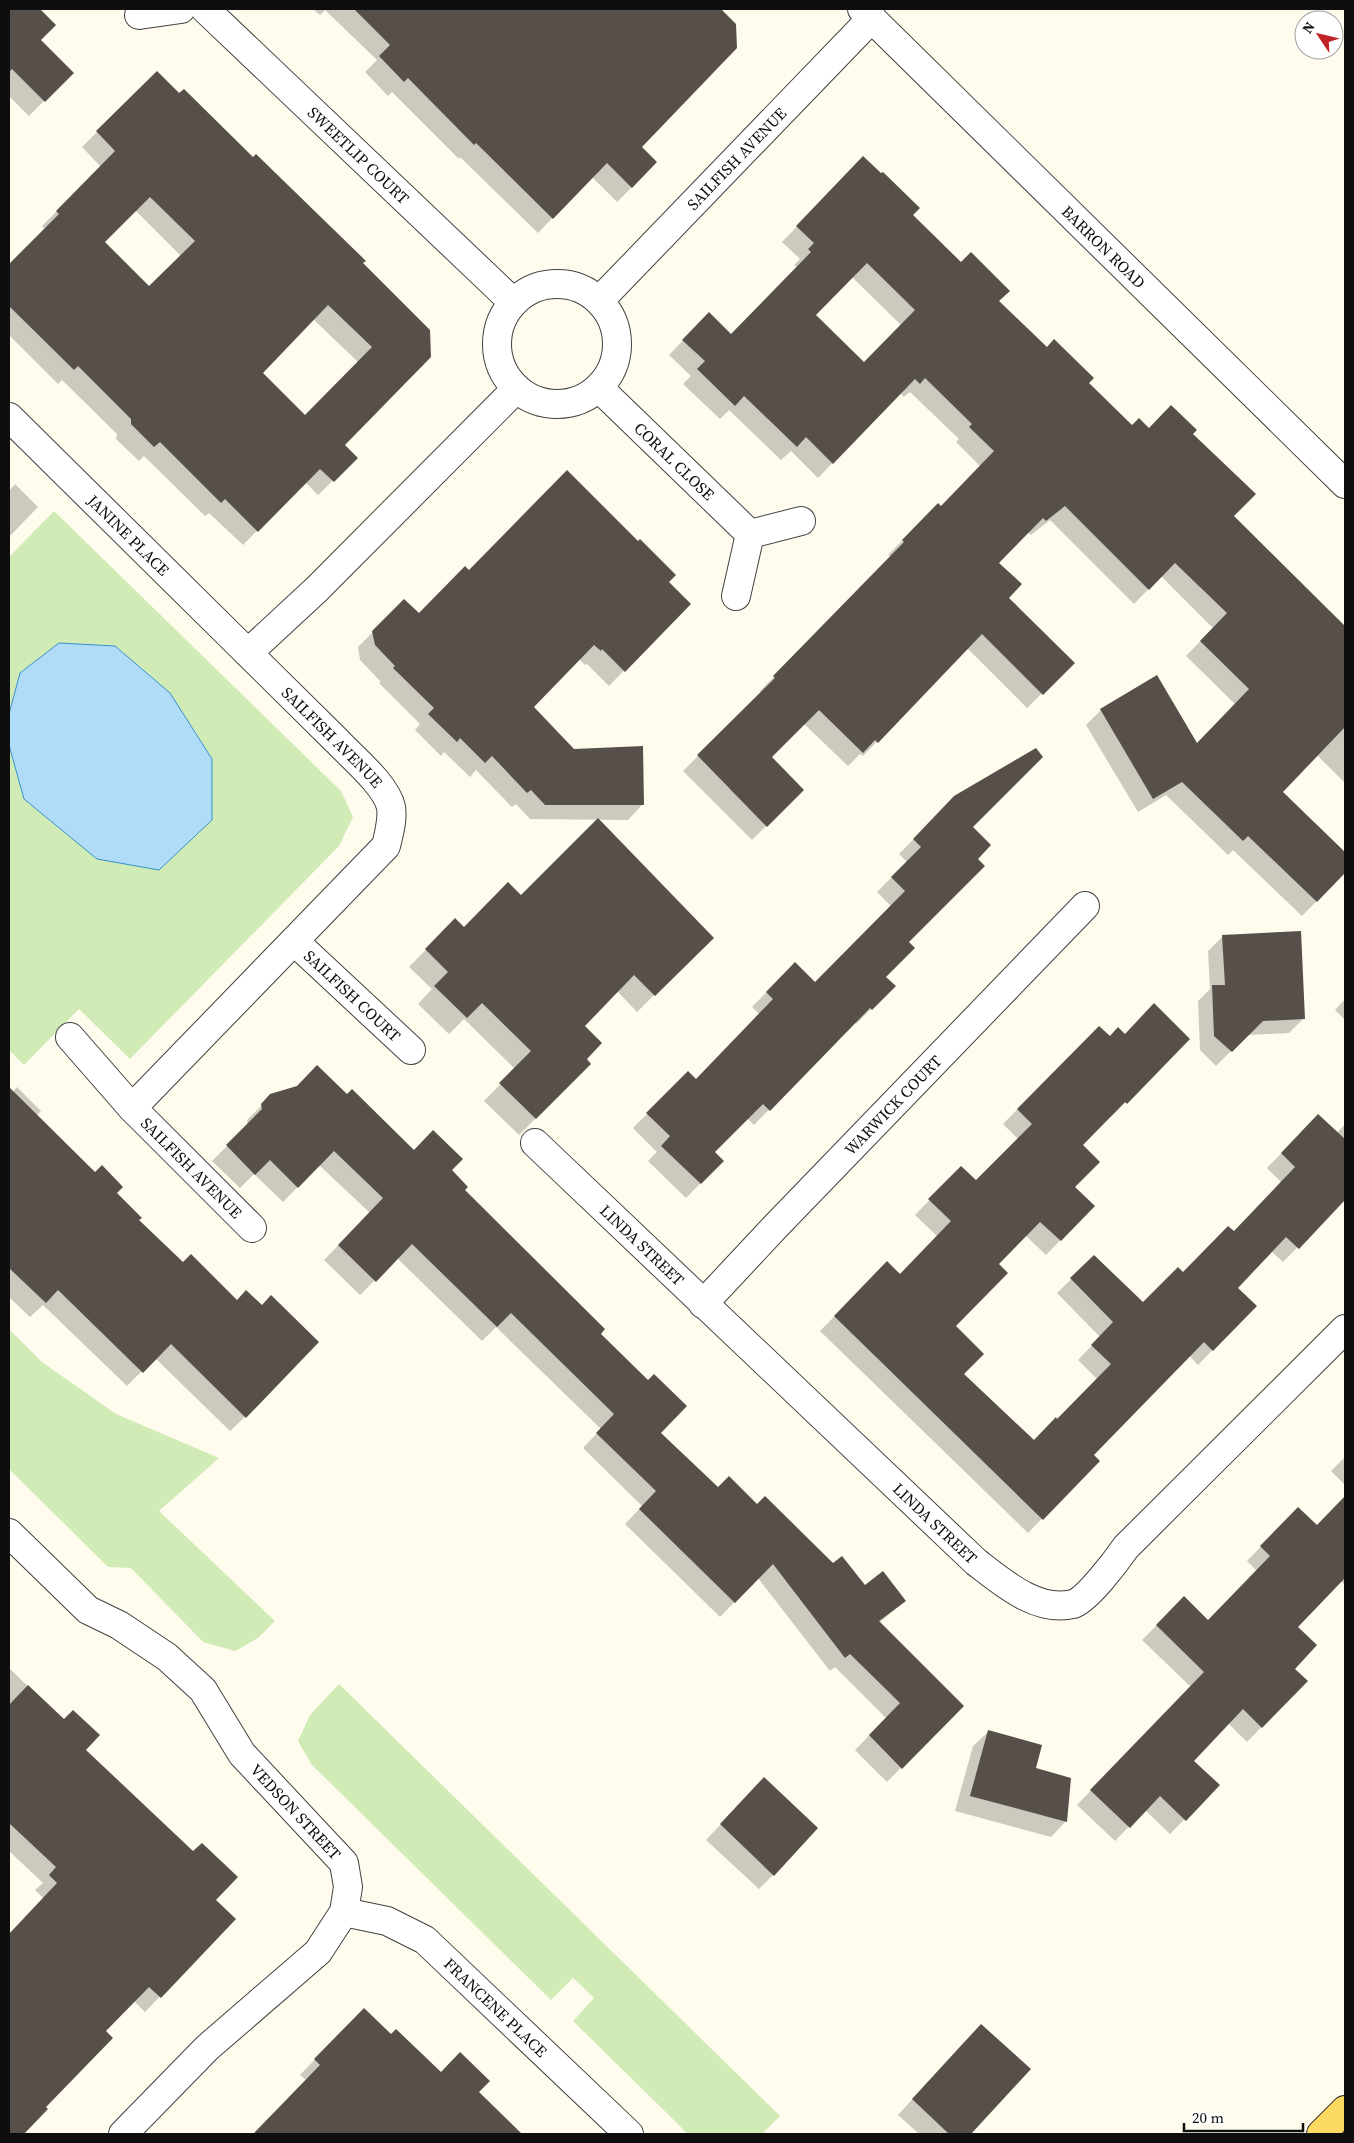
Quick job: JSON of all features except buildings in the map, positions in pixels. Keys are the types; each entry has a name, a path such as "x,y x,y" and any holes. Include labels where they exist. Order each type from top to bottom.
{"main road":[{"path":"1321,2134 1345,2110"}],"street":[{"path":"139,15 181,9"},
{"name":"SWEETLIP COURT","path":"205,9 512,302"},
{"name":"SAILFISH AVENUE","path":"599,301 867,13"},
{"name":"BARRON ROAD","path":"867,13 1345,484"},
{"path":"546,284 565,284 584,289 599,301 611,316 617,334 617,354 610,372 599,388 584,398 567,404 549,404 532,399 516,389 506,377 499,363 496,347 498,331 503,316 512,302 528,291 546,284"},
{"name":"CORAL CLOSE","path":"599,388 750,534"},
{"path":"248,654 317,589 516,389"},
{"name":"JANINE PLACE","path":"9,417 248,654"},
{"path":"736,596 750,534 801,522"},
{"name":"SAILFISH AVENUE","path":"132,1108 386,846 392,821 390,806 384,791 248,654"},
{"name":"WARWICK COURT","path":"703,1304 1085,906"},
{"name":"SAILFISH COURT","path":"294,941 411,1050"},
{"name":"SAILFISH AVENUE","path":"70,1037 132,1108 252,1228"},
{"name":"LINDA STREET","path":"535,1143 976,1562 1019,1593 1050,1606 1075,1604 1096,1584 1126,1547 1345,1328"},
{"name":"VEDSON STREET","path":"9,1533 88,1610 119,1625 159,1652 203,1690 242,1754 344,1863 348,1887 344,1912 318,1952 207,2048 123,2134"},
{"name":"FRANCENE PLACE","path":"344,1912 387,1921 425,1940 629,2134"}],"green space":[{"path":"54,511 341,791 353,817 339,846 130,1059 79,1009 24,1065 9,1050 9,557"},
{"path":"9,1329 42,1362 116,1414 219,1458 159,1511 275,1621 258,1638 235,1651 203,1642 131,1568 108,1567 9,1469"},
{"path":"339,1684 780,2116 762,2134 688,2134 573,2021 594,1998 573,1978 551,2000 311,1764 298,1741 310,1715"}],"water":[{"path":"59,643 115,646 170,693 212,759 212,820 159,870 97,859 24,799 9,745 9,714 20,673"}]}
